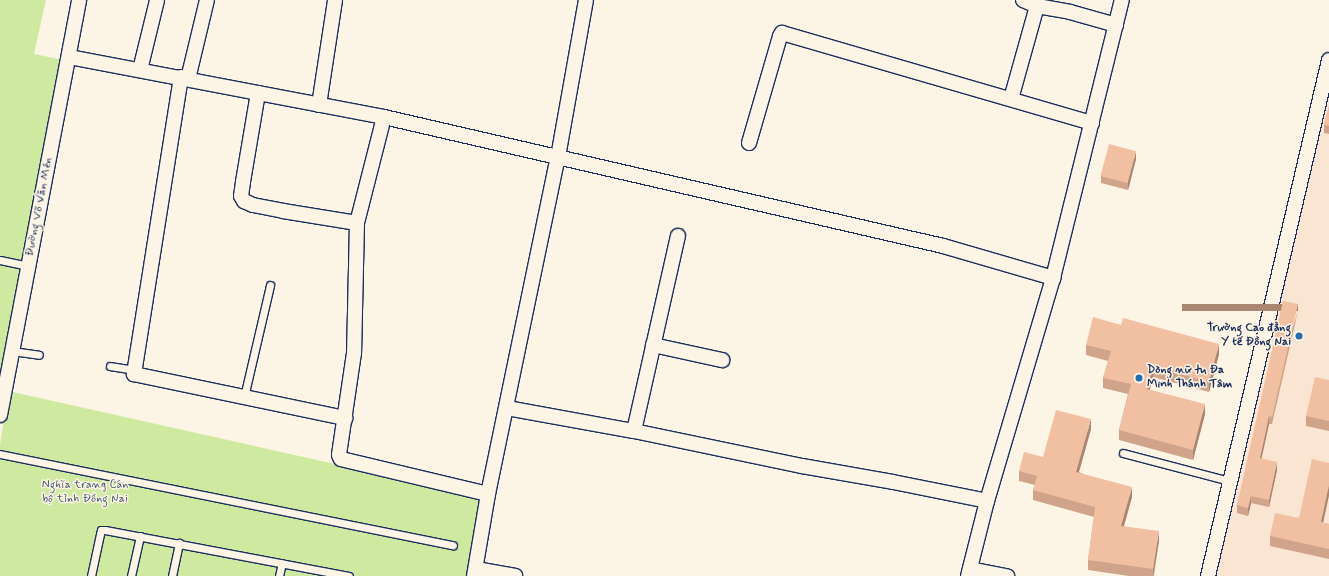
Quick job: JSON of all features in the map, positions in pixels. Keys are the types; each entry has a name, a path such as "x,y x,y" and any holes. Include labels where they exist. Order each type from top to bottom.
{"street":[{"name":"Đường Võ Văn Mén","path":"0,415 79,0"},
{"path":"140,70 158,0"},
{"path":"207,0 185,78 134,374 345,418"},
{"path":"319,105 335,0"},
{"path":"515,576 475,573 488,494 558,157 586,0"},
{"path":"1023,0 1037,6 1070,12 1116,25"},
{"path":"1007,576 969,573 986,501 1053,278 1122,0"},
{"path":"1011,99 1037,6"},
{"path":"749,143 782,33 1092,123"},
{"path":"69,57 384,117 943,246 1053,278"},
{"path":"1208,576 1329,60"},
{"path":"258,93 241,196 244,201 253,205 283,211 357,223"},
{"path":"384,117 357,223 354,353 339,455 341,459 488,494"},
{"path":"634,431 678,236"},
{"path":"653,345 722,360"},
{"path":"507,408 634,431 802,466 893,482 986,501"}],"lane":[{"path":"0,260 28,266"},
{"path":"244,397 270,285"},
{"path":"12,351 39,355"},
{"path":"110,366 135,370"},
{"path":"1123,453 1230,481"},
{"path":"0,454 453,545"},
{"path":"92,576 102,530 282,562 349,576"},
{"path":"131,576 140,536"},
{"path":"172,576 179,543"},
{"path":"279,576 282,562"}],"shaded area":[{"name":"Trường Cao đẳng Y tế Đồng Nai","path":"1329,81 1329,576 1213,576"}],"green space":[{"path":"0,0 46,0 34,54 63,60 0,387"},
{"name":"Nghĩa trang Cán bộ tỉnh Đồng Nai","path":"8,391 483,497 468,576 0,576 0,445"}],"building":[{"path":"1329,106 1329,126 1324,125"},
{"path":"1109,144 1136,151 1128,183 1100,176"},
{"path":"1283,301 1298,304 1272,417 1269,416 1260,458 1277,462 1269,500 1251,496 1248,508 1237,505"},
{"path":"1093,317 1121,325 1123,318 1219,344 1209,382 1153,367 1147,389 1205,404 1193,450 1119,430 1131,384 1103,378 1111,351 1086,345"},
{"path":"1315,377 1329,380 1329,421 1306,416"},
{"path":"1056,410 1091,419 1076,472 1132,487 1121,526 1159,531 1153,569 1088,560 1095,507 1033,490 1037,476 1019,471 1024,452 1043,457"},
{"path":"1312,459 1329,463 1329,485 1321,522 1329,524 1329,549 1270,536 1275,513 1299,518"}],"place":[{"name":"Trường Cao đẳng Y tế Đồng Nai","path":"1299,336"},
{"name":"Dòng nữ tu Đa Minh Thánh Tâm","path":"1139,378"}]}
